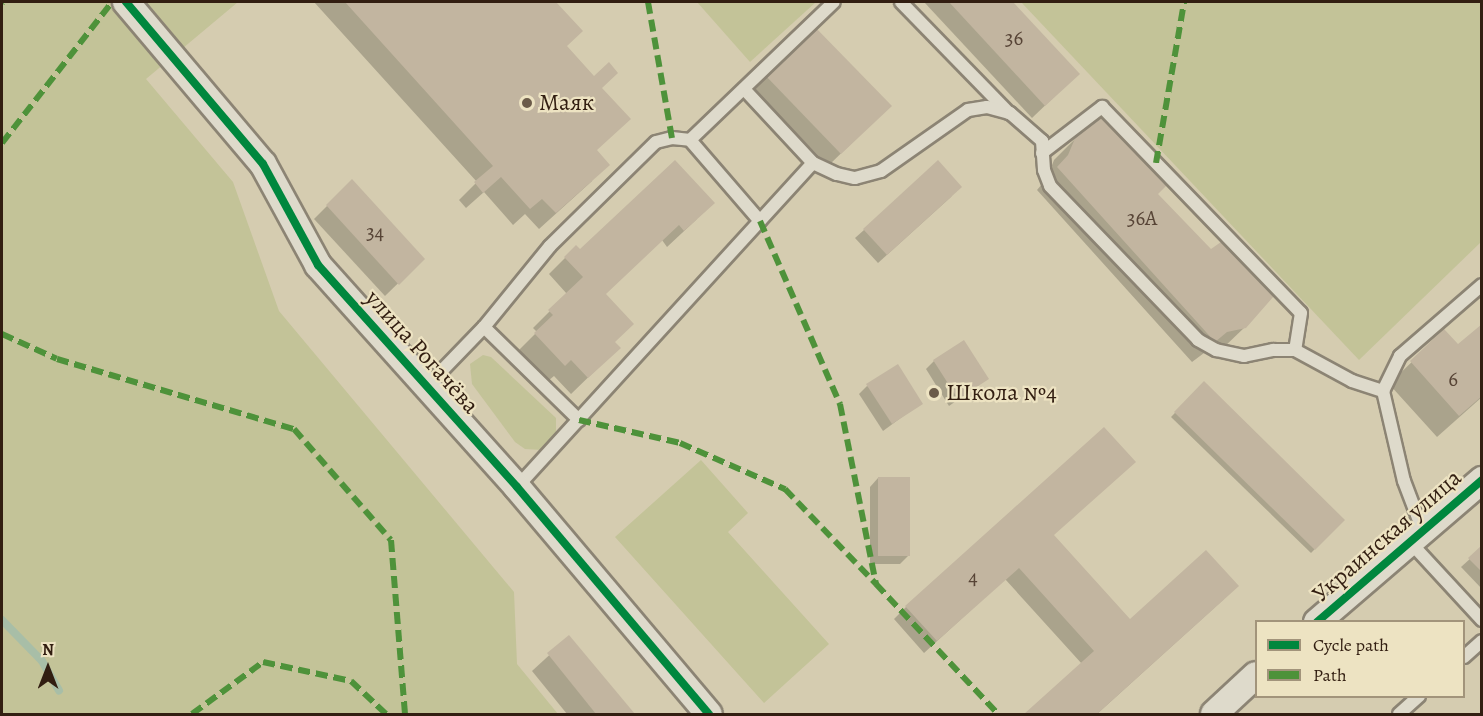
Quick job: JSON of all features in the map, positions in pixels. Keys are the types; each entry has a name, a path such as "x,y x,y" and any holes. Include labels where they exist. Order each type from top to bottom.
{"street":[{"name":"улица Рогачёва","path":"126,2 263,164 318,265 517,487 709,714"},
{"name":"Украинская улица","path":"1318,620 1482,480"},
{"path":"1214,714 1255,677"}],"lane":[{"path":"690,140 834,2"},
{"path":"901,2 1010,113 1042,141 1044,170 1050,186 1198,340 1216,350 1245,356 1273,350 1295,350 1352,381 1383,391"},
{"path":"744,88 813,163 837,174 855,178 881,171 968,110 987,106 1010,113"},
{"path":"1042,153 1102,106 1301,313 1295,350"},
{"path":"427,386 484,327 550,246 656,142 672,138 690,140 760,221"},
{"path":"517,487 813,163"},
{"path":"1482,285 1400,356 1383,391 1416,536 1482,620"},
{"path":"484,327 579,420"},
{"path":"1465,656 1482,641"},
{"path":"1399,714 1417,698"}],"green space":[{"path":"2,2 238,2 146,79 233,182 279,311 514,592 517,664 558,714 2,714"},
{"path":"697,2 816,2 750,62"},
{"path":"1021,2 1481,2 1481,242 1359,360"},
{"path":"483,355 491,357 556,418 556,434 542,450 525,449 515,442 472,384 470,364"},
{"path":"701,460 748,513 728,532 829,644 764,703 615,537"}],"building":[{"name":"Маяк","path":"345,2 556,2 583,31 567,46 594,76 609,62 618,73 602,88 631,119 597,150 610,165 556,213 542,199 530,209 501,177 483,193 474,182 493,166"},
{"path":"949,2 1013,2 1080,74 1045,106"},
{"path":"814,26 892,106 841,154 764,74"},
{"path":"1104,116 1168,184 1158,194 1211,249 1221,242 1274,296 1246,328 1227,332 1215,342 1057,167 1068,155 1076,136"},
{"path":"675,160 715,203 684,231 679,225 606,294 634,324 615,342 621,348 588,378 571,360 565,366 534,333 553,315 548,310 583,277 564,257 576,245 580,249"},
{"path":"938,160 962,187 887,255 863,229"},
{"path":"352,179 425,259 399,285 326,205"},
{"path":"1482,324 1482,396 1459,416 1410,361 1444,329 1458,344"},
{"path":"964,340 989,379 958,399 933,360"},
{"path":"898,364 923,404 892,424 866,384"},
{"path":"1204,381 1345,520 1315,550 1174,412"},
{"path":"1104,427 1136,462 1054,535 1130,619 1206,550 1239,586 1097,714 1024,714 1094,651 1019,568 937,641 905,606"},
{"path":"878,477 910,477 910,556 878,556"},
{"path":"1482,545 1482,572 1468,558"},
{"path":"569,635 635,714 596,714 547,653"}],"waterway":[{"path":"2,620 42,661 59,691"}],"marked path":[{"path":"2,143 112,2"},
{"path":"648,2 672,138"},
{"path":"1156,163 1184,2"},
{"path":"760,221 840,404 876,584 998,714"},
{"path":"2,334 57,359 294,429 391,540 405,714"},
{"path":"579,420 680,443 785,489 876,584"},
{"path":"192,714 263,662 351,681 386,714"}],"cycle path":[{"path":"126,2 263,164 318,265 517,487 709,714"},
{"path":"1319,620 1482,480"}],"place":[{"name":"Маяк","path":"527,103"},
{"name":"Школа №4","path":"934,393"}]}
